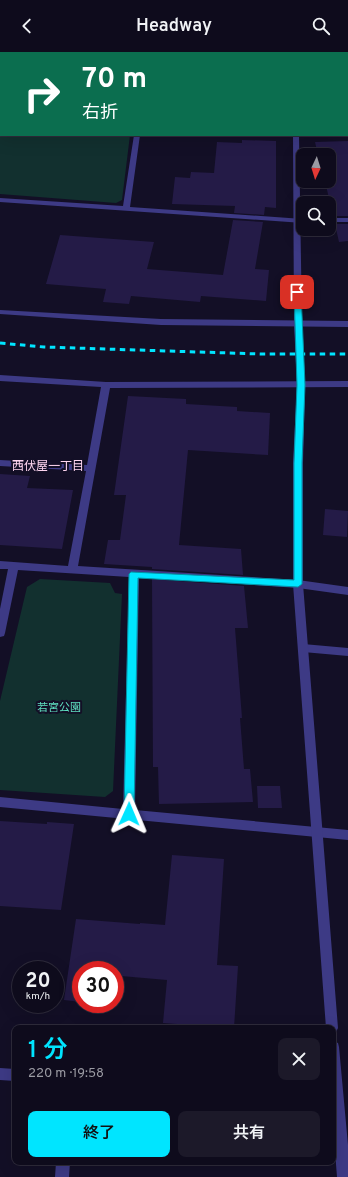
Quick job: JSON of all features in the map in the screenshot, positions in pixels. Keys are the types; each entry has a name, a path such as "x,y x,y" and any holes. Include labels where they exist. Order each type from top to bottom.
{"street":[{"path":"126,209 137,136"},
{"path":"296,136 299,196"},
{"path":"0,200 296,221"},
{"path":"336,220 348,220"},
{"path":"300,236 298,324 301,385 298,468 298,584 332,1025"},
{"path":"0,312 161,322 348,324"},
{"path":"0,378 106,385 348,384"},
{"path":"72,570 106,385"},
{"path":"0,463 90,468"},
{"path":"0,565 298,584 348,591"},
{"path":"0,633 14,566"},
{"path":"129,814 134,574"},
{"path":"303,648 348,652"},
{"path":"0,802 348,835"},
{"path":"0,1074 12,1075"},
{"path":"336,1074 340,1109 344,1177"},
{"path":"62,1177 63,1165"}],"green space":[{"path":"0,136 130,136 122,200 116,203 0,194"},
{"name":"若宮公園","path":"40,579 110,583 115,593 122,594 113,791 105,797 0,790 0,701 27,587"}],"building":[{"path":"242,140 276,141 276,208 265,207 264,215 234,213 235,206 172,204 175,177 190,178 191,172 214,173 217,142 242,143"},
{"path":"348,141 348,216 336,216 336,196 328,196 327,188 336,188 336,148 316,148 315,142"},
{"path":"233,220 263,222 255,269 269,270 266,301 201,296 200,302 131,296 129,304 103,302 106,289 46,284 60,235 154,242 147,269 223,275"},
{"path":"336,224 348,224 348,241 339,242"},
{"path":"128,396 186,399 186,404 237,407 237,411 270,413 268,455 188,450 179,545 241,549 243,575 104,564 108,540 120,540 126,495 114,495"},
{"path":"0,474 30,476 27,488 73,490 62,549 0,545"},
{"path":"325,509 348,511 347,537 323,535"},
{"path":"152,579 244,586 248,628 235,628 242,718 240,718 244,769 250,769 253,802 159,804 158,767 153,767"},
{"path":"257,786 280,786 282,808 258,808"},
{"path":"0,821 74,824 61,910 0,906"},
{"path":"172,855 224,859 217,965 238,966 234,1025 191,1025 163,1023 167,980 124,976 124,961 72,961 72,1001 64,1000 76,919 165,925"}],"railway":[{"path":"0,343 44,347 260,354 348,354"}],"district":[{"name":"西伏屋一丁目","path":"48,467"}],"route":[{"path":"129,814 134,574 298,584 298,463 301,385 297,292"}]}
